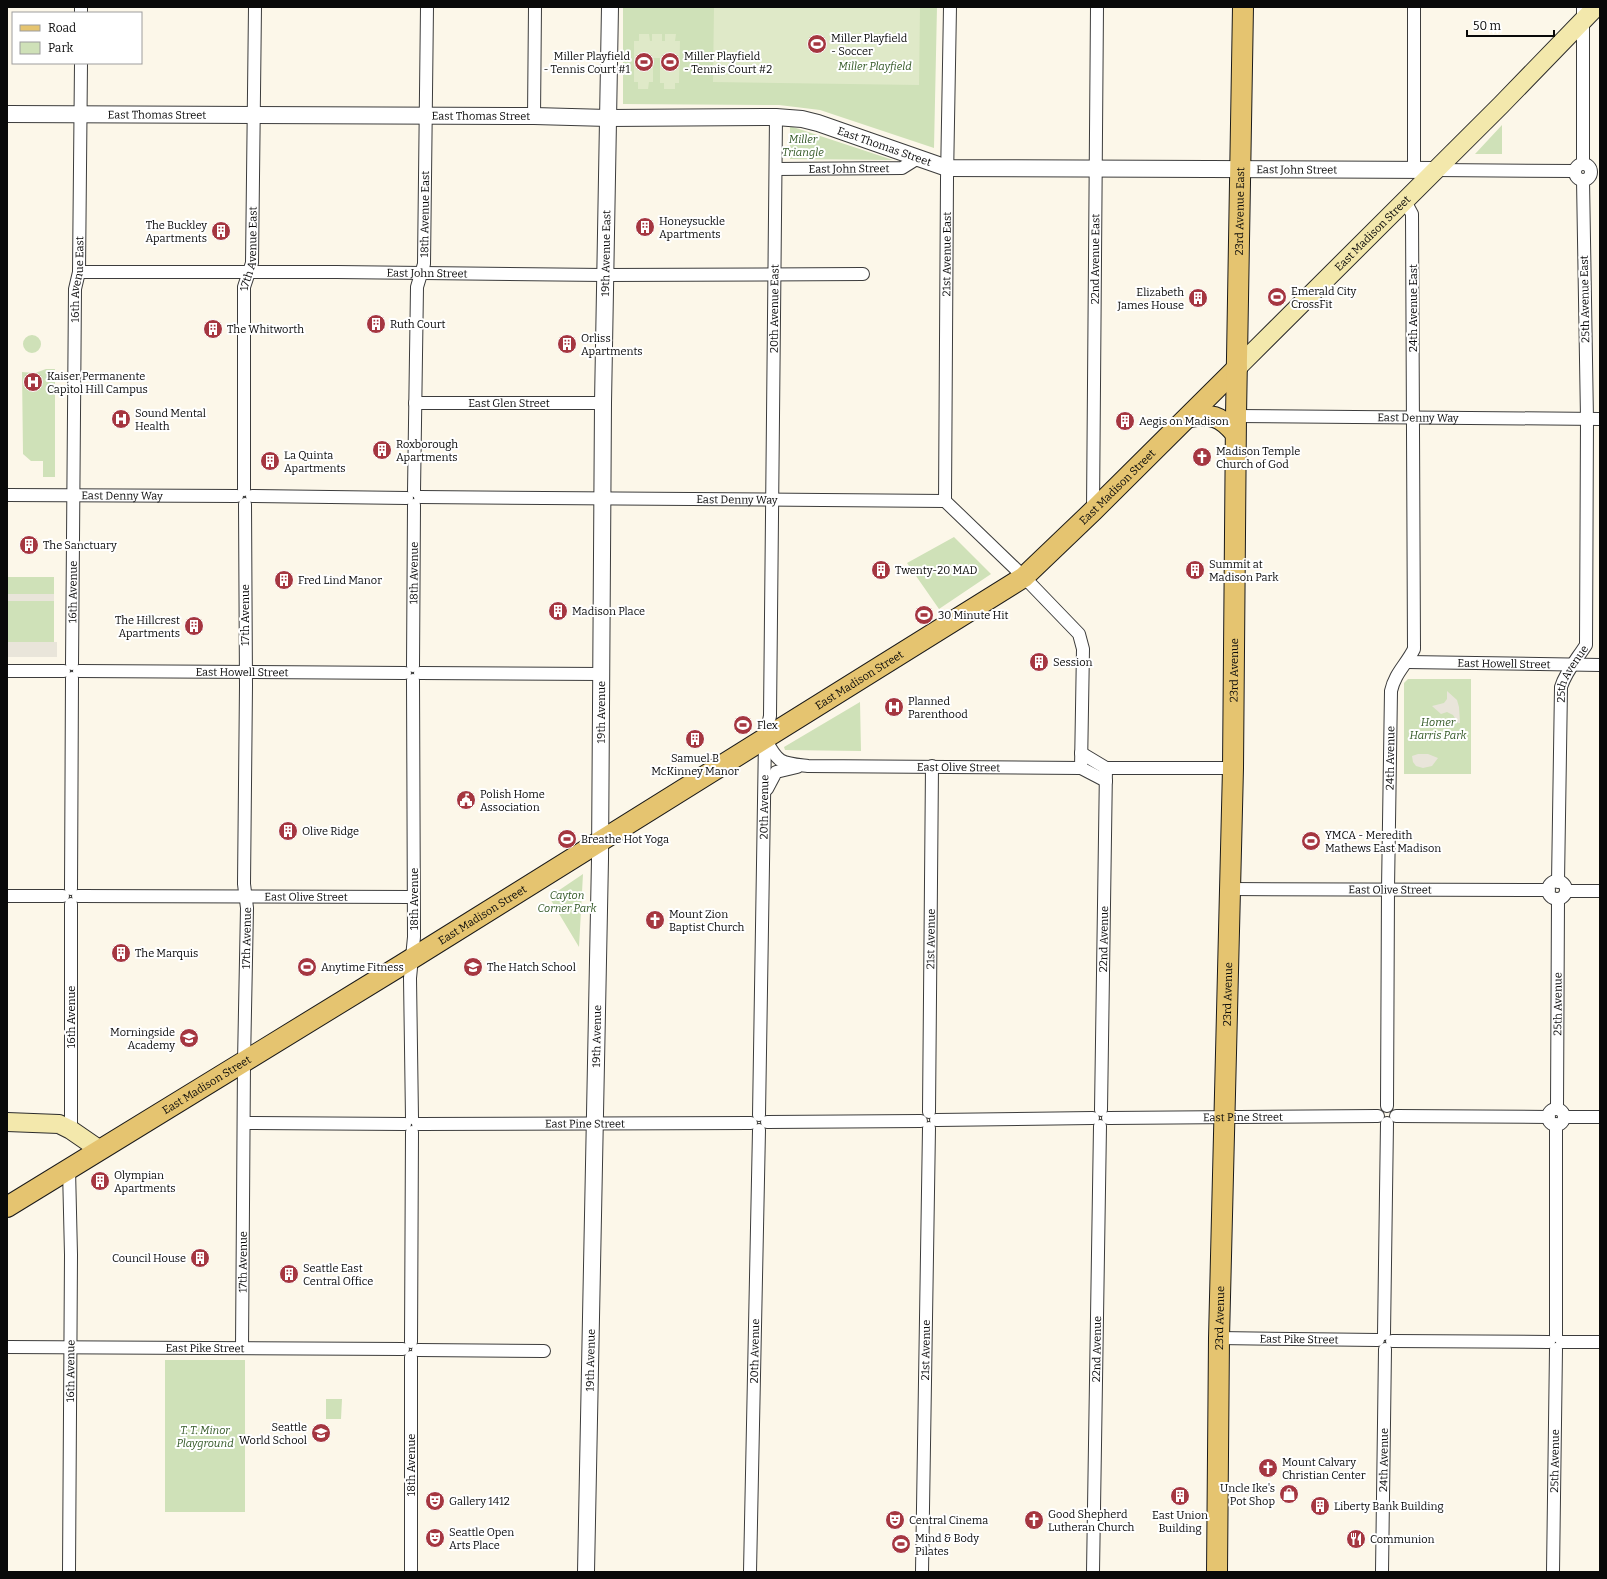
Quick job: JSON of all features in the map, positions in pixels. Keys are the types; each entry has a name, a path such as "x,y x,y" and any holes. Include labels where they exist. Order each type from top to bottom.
{"main road":[{"name":"23rd Avenue East","path":"1236,424 1243,7"},
{"name":"East Madison Street","path":"7,1208 412,959 600,840 1024,577 1189,417 1436,170 1583,13 1596,7"},
{"path":"1189,417 1212,415 1236,424"},
{"name":"23rd Avenue","path":"1217,1572 1219,1338 1234,768 1236,424"},
{"path":"7,1122 59,1124 71,1130 100,1150"}],"street":[{"name":"17th Avenue East","path":"245,497 244,287 252,263 255,7"},
{"name":"18th Avenue East","path":"414,498 417,287 424,264 427,7"},
{"path":"534,116 535,7"},
{"name":"19th Avenue East","path":"602,500 604,275 610,7"},
{"name":"21st Avenue East","path":"945,501 947,168 950,7"},
{"name":"22nd Avenue East","path":"1093,511 1097,7"},
{"path":"1414,7 1414,170"},
{"name":"25th Avenue East","path":"1583,13 1586,172 1587,419"},
{"name":"16th Avenue East","path":"73,496 75,289 80,272 81,64"},
{"name":"East Thomas Street","path":"7,114 534,116 608,118 776,117 802,119 818,123 947,168"},
{"name":"20th Avenue East","path":"772,500 776,117"},
{"name":"East John Street","path":"776,169 902,168 918,158"},
{"name":"East John Street","path":"947,168 1586,172"},
{"name":"24th Avenue East","path":"1404,201 1412,214 1414,418"},
{"name":"East John Street","path":"80,272 604,275 863,274"},
{"name":"East Glen Street","path":"415,403 602,403"},
{"name":"East Denny Way","path":"1236,424 1414,418 1600,419"},
{"name":"24th Avenue","path":"1382,1572 1387,1118 1381,1108 1387,1106 1391,691 1393,681 1398,672 1408,662 1414,649 1414,418"},
{"name":"25th Avenue","path":"1562,886 1561,687 1565,674 1574,664 1586,645 1587,419"},
{"name":"East Denny Way","path":"7,495 945,501"},
{"name":"16th Avenue","path":"71,1130 73,496"},
{"name":"17th Avenue","path":"242,1348 244,1062 247,908 244,884 246,672 245,497"},
{"name":"18th Avenue","path":"411,1572 412,1125 410,978 414,937 414,498"},
{"name":"19th Avenue","path":"586,1572 600,840 602,500"},
{"name":"20th Avenue","path":"750,1572 765,739 770,716 772,500"},
{"path":"945,501 1024,577 1079,634 1083,649 1081,768"},
{"name":"East Howell Street","path":"1408,662 1600,664"},
{"name":"East Howell Street","path":"7,670 602,674"},
{"name":"East Olive Street","path":"765,739 775,756 781,761 808,766"},
{"path":"1082,753 1106,768 1234,768"},
{"path":"765,760 769,766 780,770"},
{"name":"East Olive Street","path":"780,770 808,766 1081,768 1106,781"},
{"name":"21st Avenue","path":"922,1572 929,1120 932,766"},
{"name":"22nd Avenue","path":"1093,1572 1106,768"},
{"path":"765,793 776,772 780,770"},
{"path":"1562,886 1564,897 1558,899 1551,897 1549,890 1552,884 1600,891"},
{"name":"East Olive Street","path":"1230,889 1549,890"},
{"name":"East Olive Street","path":"7,896 413,897"},
{"name":"25th Avenue","path":"1553,1572 1558,899"},
{"name":"East Pine Street","path":"244,1123 412,1125 759,1123 1226,1117 1600,1117"},
{"name":"16th Avenue","path":"69,1170 71,1254 69,1348 69,1572"},
{"name":"East Pike Street","path":"1219,1338 1385,1341 1600,1342"},
{"name":"East Pike Street","path":"7,1347 544,1351"}],"green space":[{"name":"Miller Playfield","path":"623,7 937,7 934,148 820,110 779,105 623,104"},
{"name":"Miller Playfield - Soccer","path":"714,7 920,7 919,85 713,82"},
{"path":"639,34 649,34 650,41 652,41 652,34 662,34 662,41 665,41 665,34 676,34 675,41 680,41 679,83 675,83 675,89 664,89 664,83 660,83 660,58 653,58 653,82 649,82 648,89 638,89 638,82 634,82 634,41 639,41"},
{"path":"1502,125 1502,154 1475,154"},
{"name":"Miller Triangle","path":"790,126 893,160 790,159"},
{"path":"28,335 36,335 41,340 39,351 36,353 28,353 23,348 23,340"},
{"path":"46,369 55,369 55,477 43,477 43,461 31,461 23,454 22,372 35,373"},
{"path":"954,537 991,574 939,609 907,563"},
{"path":"7,577 54,577 54,642 57,642 57,657 7,657"},
{"name":"Homer Harris Park","path":"1408,679 1471,679 1471,774 1404,774 1404,683"},
{"path":"860,702 861,751 785,750 784,747"},
{"name":"Cayton Corner Park","path":"583,874 579,947 549,897"},
{"name":"T. T. Minor Playground","path":"165,1360 245,1360 245,1512 165,1512"},
{"path":"326,1399 342,1399 341,1419 326,1419"}],"shaded area":[{"path":"7,594 54,594 54,601 7,601"},
{"path":"7,642 57,642 57,657 7,657"},
{"path":"1447,691 1457,700 1460,723 1458,723 1453,715 1447,712 1441,714 1432,706 1444,703 1447,699"},
{"path":"1418,754 1428,754 1438,758 1432,766 1423,768 1416,766 1413,762 1412,756"}],"place":[{"name":"Miller Playfield - Soccer","path":"817,44"},
{"name":"Miller Playfield - Tennis Court #1","path":"644,62"},
{"name":"Miller Playfield - Tennis Court #2","path":"670,62"},
{"name":"Honeysuckle Apartments","path":"645,227"},
{"name":"The Buckley Apartments","path":"221,231"},
{"name":"Emerald City CrossFit","path":"1277,297"},
{"name":"Elizabeth James House","path":"1198,298"},
{"name":"Ruth Court","path":"376,324"},
{"name":"The Whitworth","path":"213,329"},
{"name":"Orliss Apartments","path":"567,344"},
{"name":"Kaiser Permanente Capitol Hill Campus","path":"33,382"},
{"name":"Sound Mental Health","path":"121,419"},
{"name":"Aegis on Madison","path":"1125,421"},
{"name":"Roxborough Apartments","path":"382,450"},
{"name":"Madison Temple Church of God","path":"1202,457"},
{"name":"La Quinta Apartments","path":"270,461"},
{"name":"The Sanctuary","path":"29,545"},
{"name":"Twenty-20 MAD","path":"881,570"},
{"name":"Summit at Madison Park","path":"1195,570"},
{"name":"Fred Lind Manor","path":"284,580"},
{"name":"Madison Place","path":"558,611"},
{"name":"30 Minute Hit","path":"924,615"},
{"name":"The Hillcrest Apartments","path":"194,626"},
{"name":"Session","path":"1039,662"},
{"name":"Planned Parenthood","path":"894,707"},
{"name":"Flex","path":"743,725"},
{"name":"Samuel B McKinney Manor","path":"695,739"},
{"name":"Polish Home Association","path":"466,800"},
{"name":"Olive Ridge","path":"288,831"},
{"name":"Breathe Hot Yoga","path":"567,839"},
{"name":"YMCA - Meredith Mathews East Madison","path":"1311,841"},
{"name":"Mount Zion Baptist Church","path":"655,920"},
{"name":"The Marquis","path":"121,953"},
{"name":"Anytime Fitness","path":"307,967"},
{"name":"The Hatch School","path":"473,967"},
{"name":"Morningside Academy","path":"189,1038"},
{"name":"Olympian Apartments","path":"100,1181"},
{"name":"Council House","path":"200,1258"},
{"name":"Seattle East Central Office","path":"289,1274"},
{"name":"Seattle World School","path":"321,1433"},
{"name":"Mount Calvary Christian Center","path":"1268,1468"},
{"name":"Uncle Ike's Pot Shop","path":"1289,1494"},
{"name":"East Union Building","path":"1180,1496"},
{"name":"Gallery 1412","path":"435,1501"},
{"name":"Liberty Bank Building","path":"1320,1506"},
{"name":"Central Cinema","path":"895,1520"},
{"name":"Good Shepherd Lutheran Church","path":"1034,1520"},
{"name":"Seattle Open Arts Place","path":"435,1538"},
{"name":"Communion","path":"1356,1539"},
{"name":"Mind & Body Pilates","path":"901,1544"}]}
